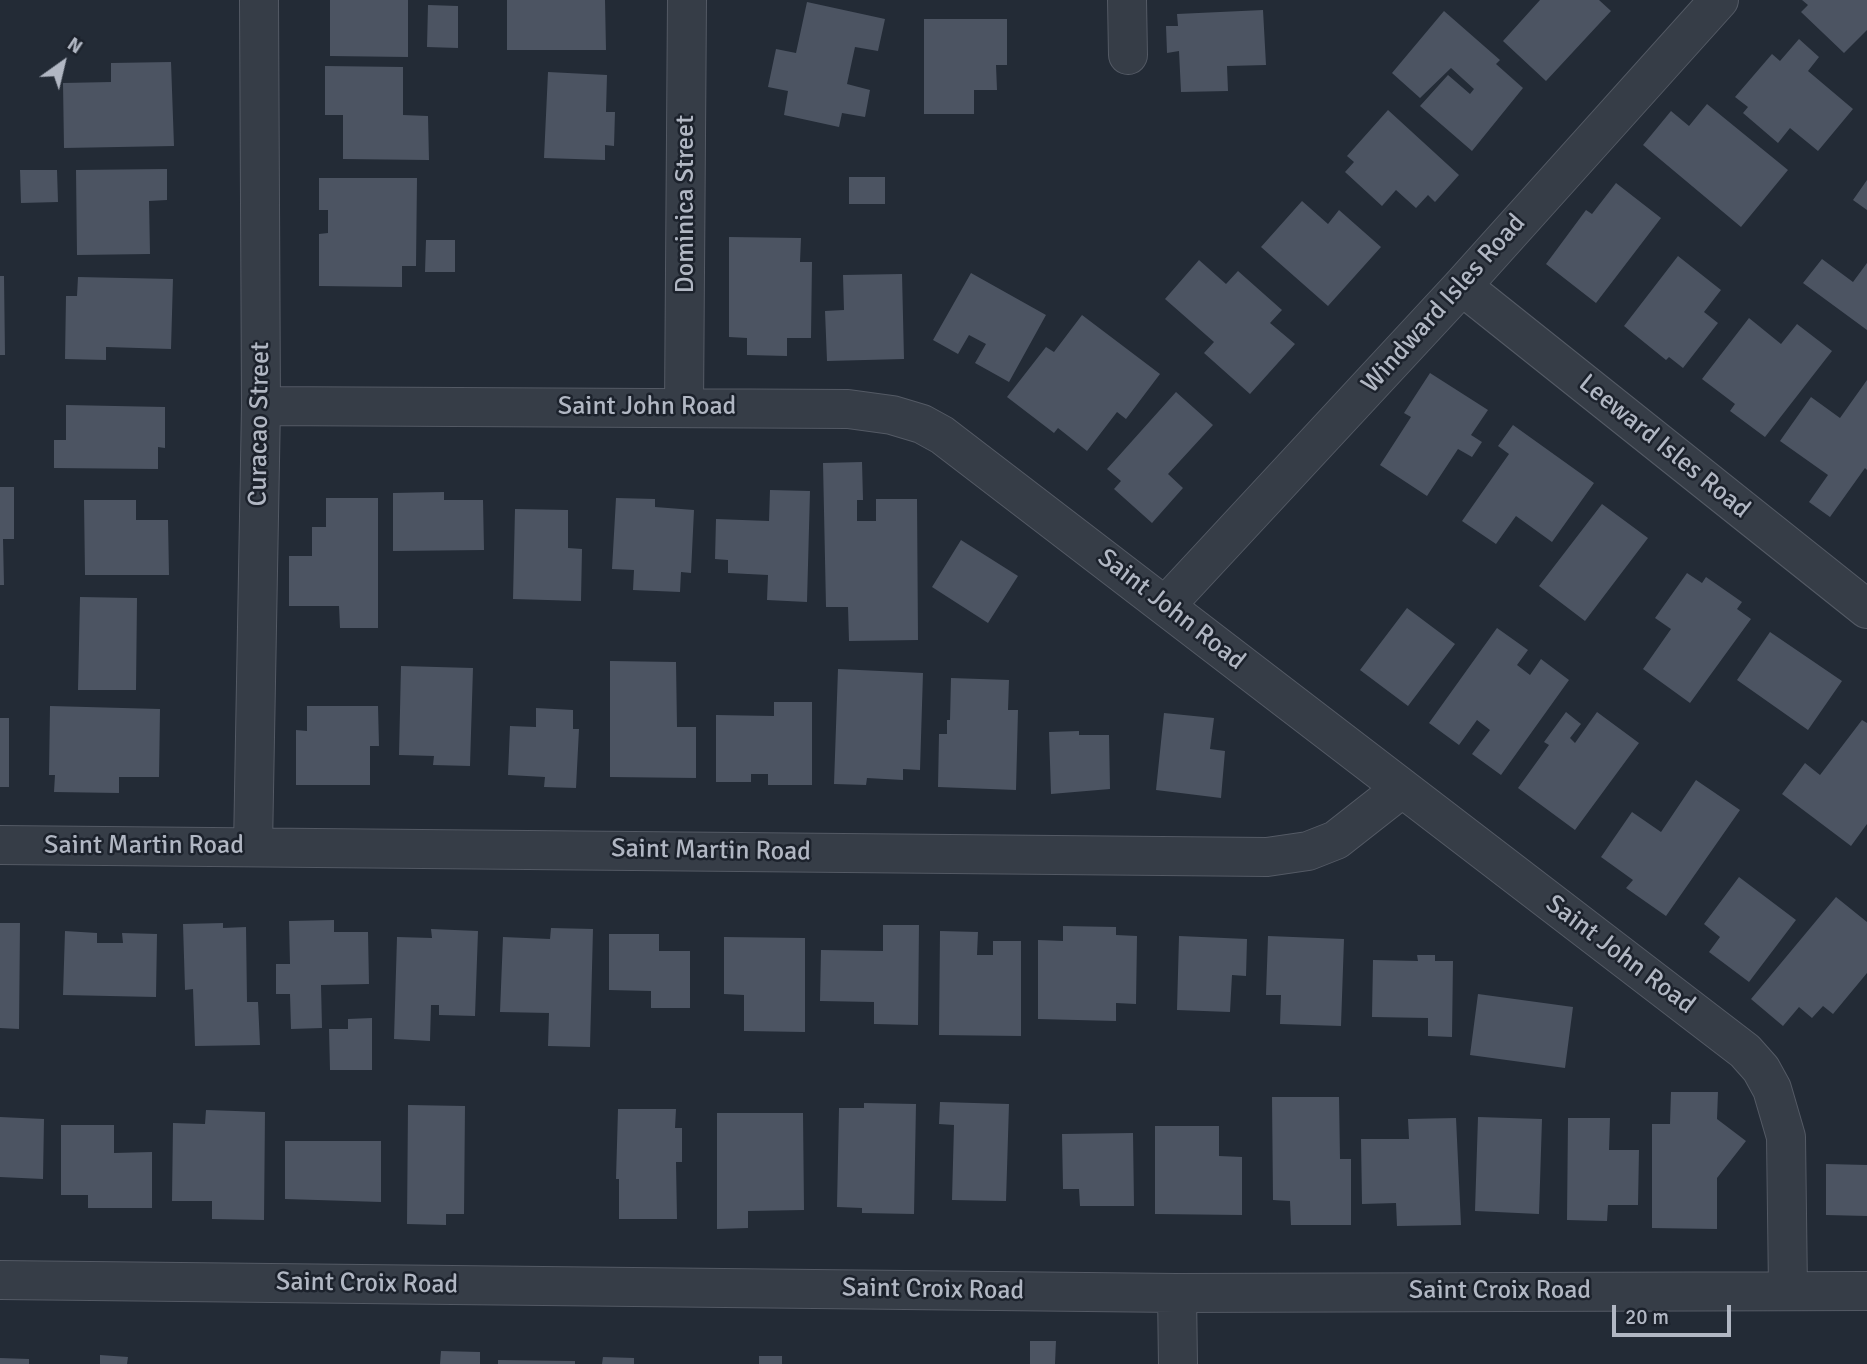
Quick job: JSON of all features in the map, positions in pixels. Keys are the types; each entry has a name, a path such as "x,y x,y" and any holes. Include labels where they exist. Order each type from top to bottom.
{"street":[{"name":"Curacao Street","path":"253,847 261,406 259,0"},
{"name":"Dominica Street","path":"684,407 687,0"},
{"path":"1127,0 1128,55"},
{"name":"Windward Isles Road","path":"1166,605 1462,286 1719,0"},
{"name":"Leeward Isles Road","path":"1462,286 1867,608"},
{"name":"Saint John Road","path":"261,406 848,409 892,415 922,424 968,453 1166,605 1401,789 1729,1038 1761,1069 1776,1100 1786,1137 1788,1290"},
{"name":"Saint Martin Road","path":"0,845 1266,857 1308,851 1336,840 1401,789"},
{"name":"Saint Croix Road","path":"0,1280 1177,1293 1867,1291"},
{"path":"1177,1293 1178,1364"}],"building":[{"path":"330,0 408,0 408,57 330,56"},
{"path":"507,0 605,0 606,50 507,50"},
{"path":"1540,0 1599,0 1611,11 1546,81 1503,41"},
{"path":"1802,0 1867,0 1867,30 1844,53 1801,12 1808,5"},
{"path":"807,2 885,19 878,51 855,47 847,84 870,90 865,117 842,113 839,127 784,115 788,91 768,87 776,49 796,53"},
{"path":"428,5 458,6 458,48 427,47"},
{"path":"1263,10 1266,65 1227,66 1228,91 1181,92 1179,51 1167,53 1166,26 1178,26 1177,14"},
{"path":"1444,11 1500,60 1496,64 1523,88 1472,151 1420,106 1448,75 1470,94 1474,89 1451,68 1420,98 1392,73"},
{"path":"924,19 1007,19 1007,65 996,65 997,90 974,90 974,114 924,114"},
{"path":"1799,39 1819,57 1808,71 1853,109 1818,151 1790,128 1778,143 1743,113 1748,107 1735,97 1772,54 1780,61"},
{"path":"171,62 174,146 64,148 63,83 111,82 111,63"},
{"path":"325,66 403,67 403,115 428,116 429,160 343,159 343,115 325,115"},
{"path":"548,72 607,75 606,112 615,112 614,146 605,145 605,160 544,158"},
{"path":"1707,104 1788,170 1741,227 1643,145 1671,111 1689,126"},
{"path":"1388,110 1459,175 1435,202 1428,195 1416,208 1396,190 1382,206 1345,172 1354,162 1347,156"},
{"path":"167,169 167,200 149,201 150,254 77,255 76,170"},
{"path":"20,170 57,170 58,202 21,203"},
{"path":"849,177 885,177 885,204 849,204"},
{"path":"319,178 417,178 416,266 402,266 402,287 319,286 319,234 328,233 328,210 319,210"},
{"path":"1867,180 1867,210 1853,200"},
{"path":"1616,183 1661,218 1596,303 1546,264 1586,210 1592,214"},
{"path":"1302,201 1328,224 1339,210 1381,247 1328,306 1261,247"},
{"path":"729,237 801,238 800,262 812,262 811,338 787,338 787,356 747,355 747,338 729,337"},
{"path":"426,240 455,240 455,272 425,272"},
{"path":"1678,256 1721,290 1704,312 1718,323 1683,368 1669,357 1666,360 1624,326"},
{"path":"1822,259 1853,282 1867,263 1867,330 1803,283"},
{"path":"1199,260 1226,284 1238,271 1282,310 1270,323 1295,344 1250,394 1204,353 1214,342 1165,299"},
{"path":"971,273 1046,315 1009,382 975,363 986,344 969,335 958,354 933,340"},
{"path":"902,274 904,359 827,361 825,311 844,310 843,275"},
{"path":"0,276 4,276 5,355 0,355"},
{"path":"78,277 173,279 171,349 106,347 106,360 65,359 66,296 77,296"},
{"path":"1082,315 1160,374 1126,419 1117,412 1087,451 1058,428 1054,433 1007,397 1046,347 1054,352"},
{"path":"1749,318 1781,344 1797,324 1832,351 1765,437 1730,411 1735,404 1702,379"},
{"path":"1430,373 1488,410 1471,435 1482,442 1472,457 1458,449 1427,496 1380,465 1411,417 1404,413"},
{"path":"1867,380 1867,470 1865,468 1830,517 1809,502 1828,475 1780,441 1811,397 1840,418"},
{"path":"1176,392 1213,425 1168,474 1183,488 1152,523 1114,489 1121,481 1107,469"},
{"path":"66,405 165,407 165,448 158,447 158,469 54,468 54,440 66,440"},
{"path":"1513,425 1594,483 1552,542 1516,516 1496,544 1462,521 1509,454 1498,446"},
{"path":"862,462 863,500 857,500 857,521 876,521 876,499 917,499 918,640 849,641 848,607 826,607 823,463"},
{"path":"0,487 14,487 14,539 3,539 4,585 0,585"},
{"path":"770,490 810,491 807,602 767,600 768,575 728,573 728,560 715,559 716,519 769,521"},
{"path":"444,492 444,500 483,500 484,550 393,551 393,493"},
{"path":"326,498 378,498 378,628 340,628 339,606 289,606 289,556 312,556 312,527 326,527"},
{"path":"616,498 655,499 655,507 694,510 691,573 681,572 680,592 633,590 634,570 612,569"},
{"path":"84,500 136,500 136,520 168,520 169,575 85,575"},
{"path":"1602,504 1648,538 1585,621 1539,586"},
{"path":"515,509 568,510 568,548 582,549 581,601 513,599"},
{"path":"961,540 1018,576 988,623 932,587"},
{"path":"1687,573 1702,583 1706,577 1742,602 1737,609 1751,619 1690,703 1643,669 1671,629 1655,618"},
{"path":"80,597 137,598 136,690 78,690"},
{"path":"1407,608 1455,644 1408,706 1360,670"},
{"path":"1497,628 1528,650 1517,665 1530,675 1541,659 1569,680 1501,775 1472,754 1490,730 1477,720 1459,745 1429,723"},
{"path":"1770,632 1842,681 1808,730 1737,680"},
{"path":"610,661 676,662 677,727 696,727 696,778 610,777"},
{"path":"401,666 473,668 470,766 433,765 434,756 399,755"},
{"path":"838,669 923,673 920,770 903,769 903,780 867,778 866,785 834,784"},
{"path":"951,678 1009,680 1008,710 1018,710 1016,790 938,787 939,734 947,734 947,720 950,720"},
{"path":"774,702 812,702 812,785 768,785 768,774 751,774 751,782 716,782 716,715 774,716"},
{"path":"50,706 160,709 159,777 119,777 119,793 54,792 55,775 49,775"},
{"path":"307,706 378,706 379,746 370,746 370,785 296,785 296,730 307,731"},
{"path":"536,708 573,710 573,729 579,729 576,788 544,787 545,777 508,775 510,726 536,727"},
{"path":"1566,712 1581,724 1570,738 1575,743 1597,712 1639,743 1575,830 1518,788 1549,745 1544,742"},
{"path":"1164,713 1214,718 1210,749 1225,751 1221,798 1156,790"},
{"path":"0,718 9,718 9,787 0,787"},
{"path":"1862,720 1867,723 1867,824 1851,846 1782,794 1805,763 1820,775"},
{"path":"1079,731 1079,735 1109,735 1110,789 1051,794 1049,732"},
{"path":"1696,780 1740,810 1666,916 1626,888 1633,880 1601,857 1632,812 1661,832"},
{"path":"1739,877 1796,920 1749,982 1709,952 1720,937 1704,924"},
{"path":"1836,897 1867,922 1867,973 1833,1014 1823,1006 1812,1018 1799,1007 1783,1026 1751,999"},
{"path":"334,920 334,932 368,932 369,984 321,985 322,1028 291,1029 290,994 276,994 276,964 290,964 289,921"},
{"path":"0,923 20,923 19,1029 0,1028"},
{"path":"223,923 223,928 246,927 247,1002 258,1002 260,1045 195,1046 193,989 185,990 183,924"},
{"path":"883,925 919,925 918,1025 874,1024 874,1002 820,1001 821,950 883,951"},
{"path":"1063,926 1116,927 1116,935 1137,936 1136,1004 1116,1003 1116,1021 1038,1019 1038,940 1063,941"},
{"path":"551,928 593,929 590,1047 548,1046 549,1013 500,1012 503,937 550,939"},
{"path":"431,929 478,931 475,1016 439,1015 439,1005 431,1005 430,1041 394,1039 397,937 432,938"},
{"path":"65,931 97,933 97,943 123,943 122,933 157,934 156,997 63,995"},
{"path":"940,931 978,932 977,955 993,955 993,941 1021,941 1021,1036 939,1035"},
{"path":"609,934 659,934 659,951 690,951 690,1008 651,1008 651,991 609,990"},
{"path":"1179,936 1247,939 1246,976 1232,975 1230,1012 1177,1010"},
{"path":"1268,936 1344,939 1341,1026 1280,1024 1281,995 1266,995"},
{"path":"724,937 805,938 805,1032 744,1031 744,995 724,994"},
{"path":"1417,955 1435,955 1435,961 1453,961 1452,1037 1428,1036 1428,1018 1372,1017 1373,960 1418,961"},
{"path":"1478,994 1573,1007 1565,1068 1470,1055"},
{"path":"372,1018 372,1070 330,1070 329,1029 348,1029 348,1019"},
{"path":"1671,1092 1718,1092 1717,1119 1746,1141 1717,1178 1717,1229 1652,1228 1652,1124 1670,1124"},
{"path":"1272,1097 1339,1097 1340,1159 1351,1159 1351,1225 1291,1225 1290,1201 1273,1200"},
{"path":"940,1102 1009,1104 1006,1201 952,1200 954,1125 939,1124"},
{"path":"864,1103 916,1104 914,1214 862,1213 862,1208 837,1207 839,1108 864,1108"},
{"path":"408,1105 465,1106 464,1214 446,1214 446,1225 407,1224"},
{"path":"618,1109 676,1109 675,1128 682,1128 682,1162 676,1162 677,1219 619,1219 619,1179 616,1179"},
{"path":"206,1110 265,1112 264,1220 212,1219 212,1201 172,1201 173,1123 205,1124"},
{"path":"717,1113 803,1113 804,1210 748,1211 748,1228 717,1229"},
{"path":"0,1117 44,1119 43,1179 0,1177"},
{"path":"1478,1117 1542,1119 1539,1214 1475,1211"},
{"path":"1456,1118 1461,1225 1397,1226 1396,1203 1362,1204 1361,1139 1409,1139 1408,1119"},
{"path":"1568,1118 1610,1118 1609,1150 1639,1150 1638,1205 1608,1205 1607,1221 1567,1220"},
{"path":"61,1125 114,1125 114,1153 152,1152 152,1208 88,1208 88,1195 61,1195"},
{"path":"1155,1126 1219,1126 1219,1156 1242,1157 1242,1215 1155,1214"},
{"path":"1133,1133 1134,1206 1080,1206 1079,1189 1063,1189 1062,1134"},
{"path":"285,1141 381,1141 381,1202 285,1199"},
{"path":"1826,1164 1867,1165 1867,1216 1826,1215"},
{"path":"1030,1341 1056,1341 1055,1364 1030,1364"},
{"path":"441,1351 480,1352 480,1364 440,1364"},
{"path":"100,1355 128,1357 127,1364 100,1364"},
{"path":"759,1356 782,1356 782,1364 759,1364"},
{"path":"603,1357 634,1358 634,1364 602,1364"},
{"path":"0,1358 29,1359 29,1364 0,1364"},
{"path":"498,1360 575,1361 575,1364 498,1364"}]}
